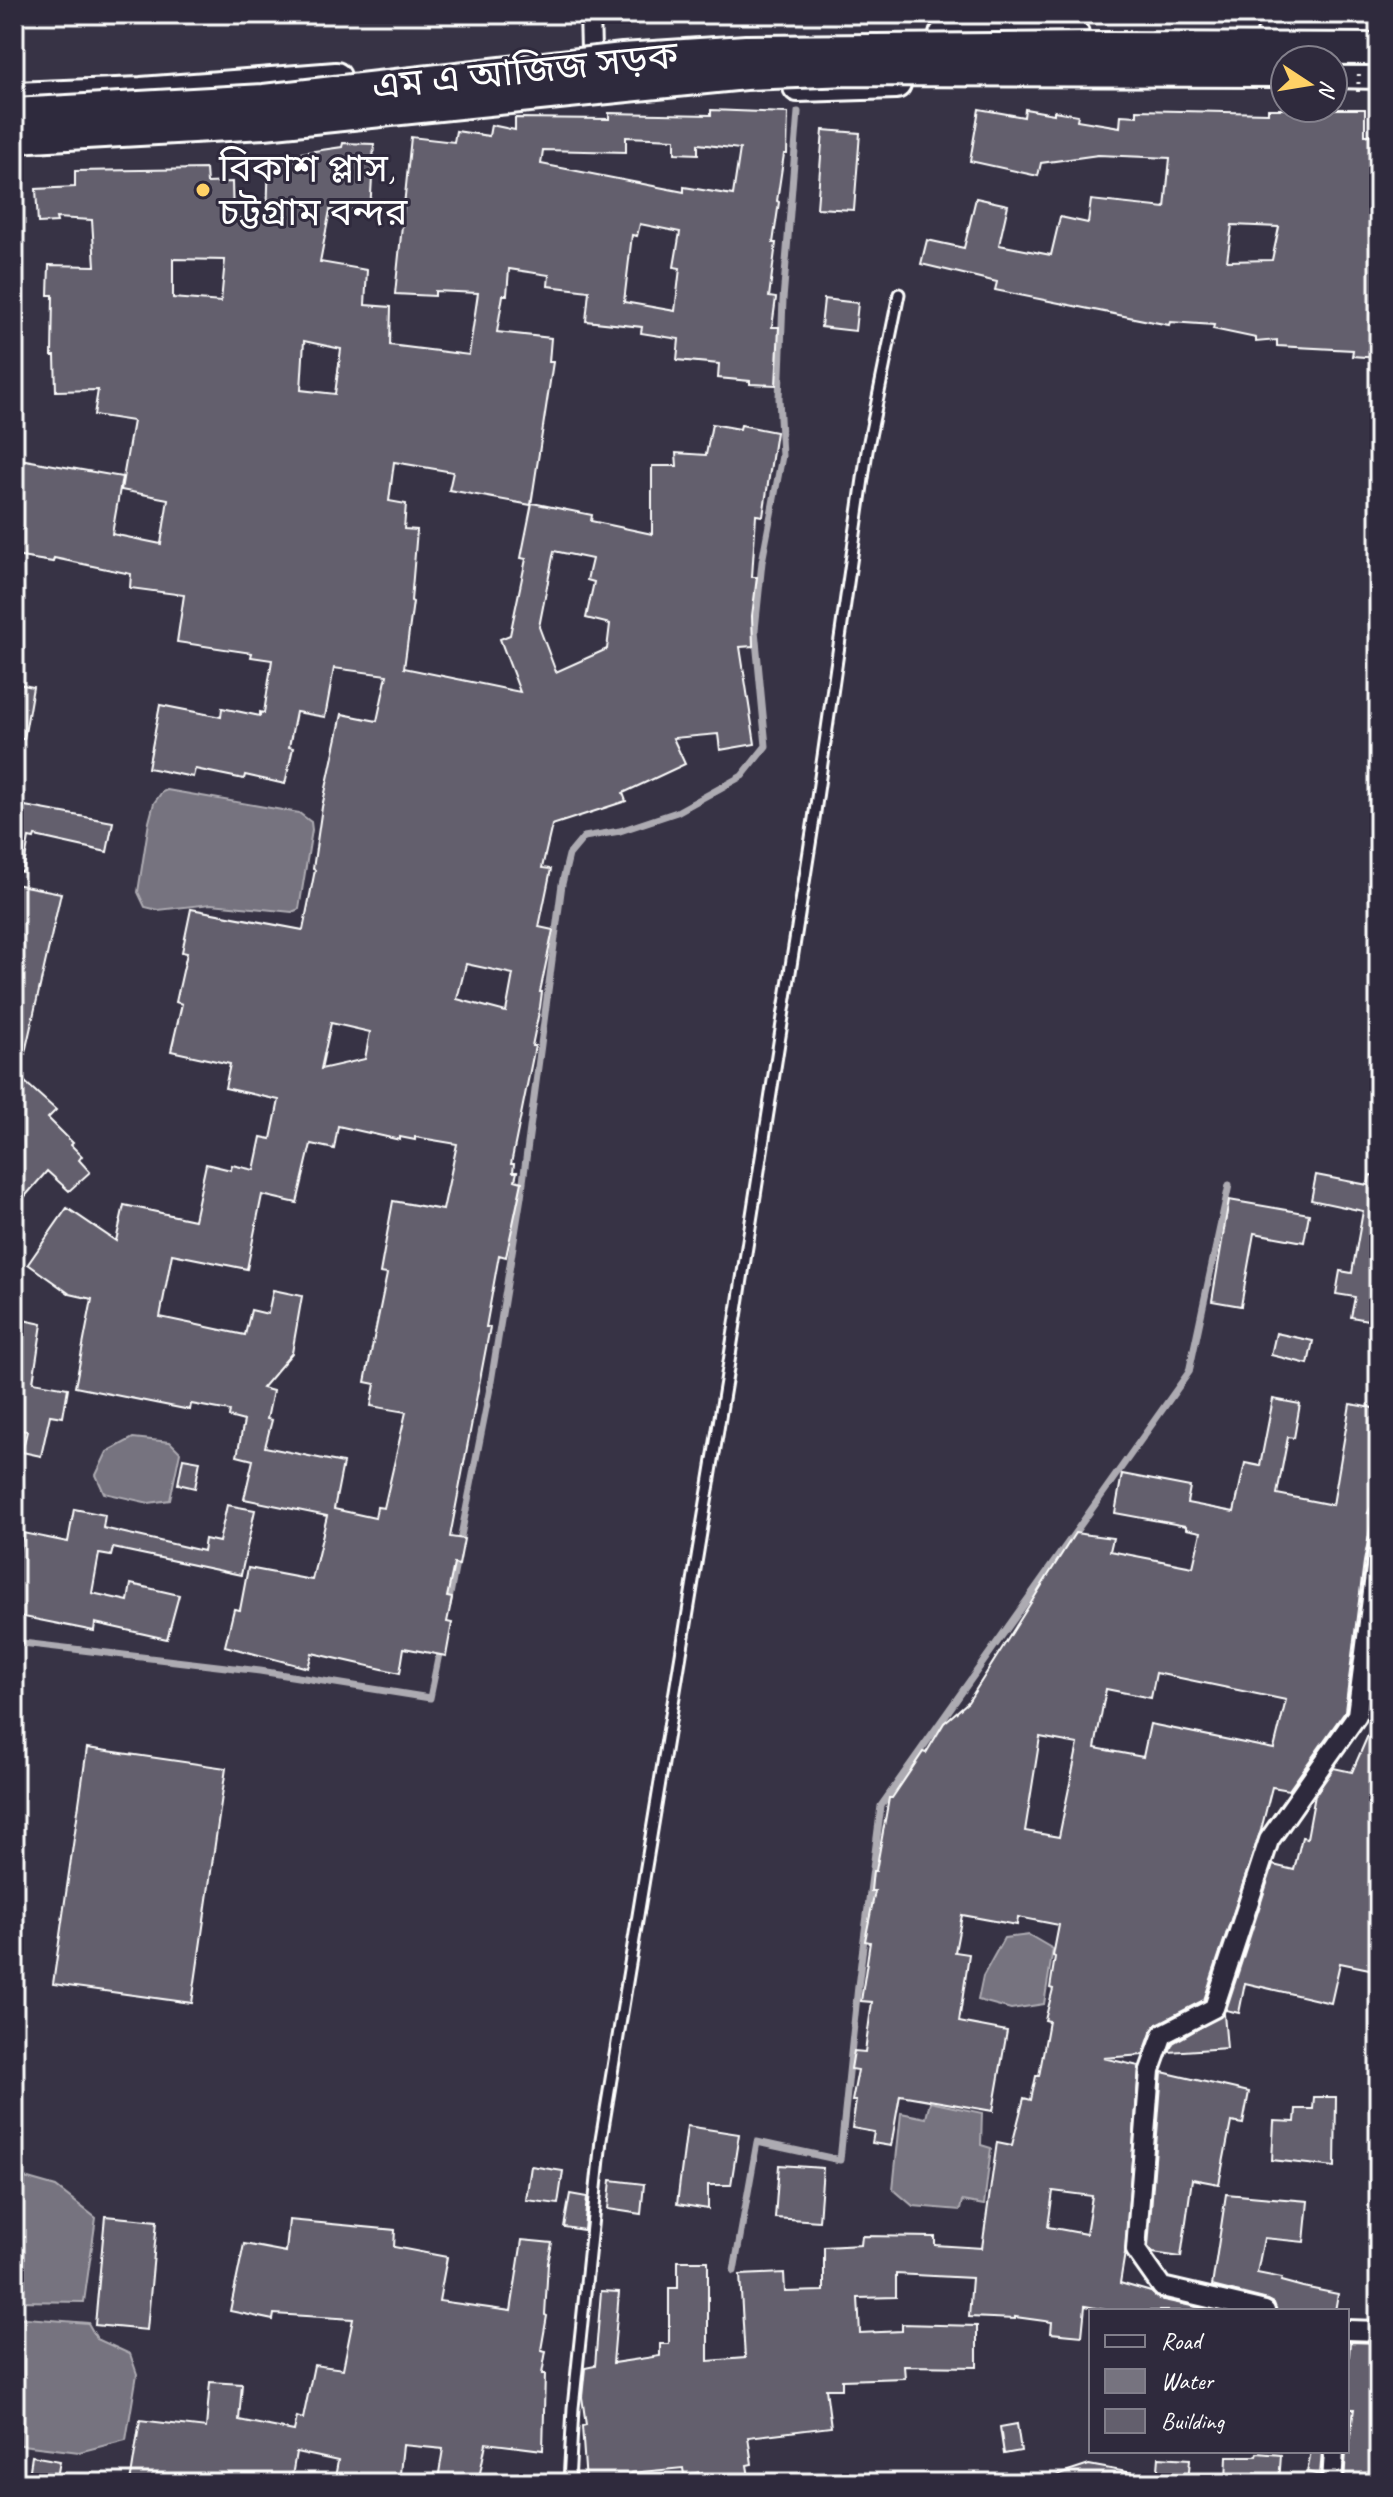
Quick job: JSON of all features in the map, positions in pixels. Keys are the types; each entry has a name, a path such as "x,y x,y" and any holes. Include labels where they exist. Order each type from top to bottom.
{"highway":[{"path":"14,114 264,100 623,59 746,51 1379,49"},
{"path":"14,137 264,123 745,74 849,70 1269,71"},
{"path":"1349,72 1379,73"}],"main road":[{"name":"এম এ আজিজ সড়ক","path":"14,97 263,84 591,49 1003,24 1379,34"},
{"name":"এম এ আজিজ সড়ক","path":"14,151 262,135 727,89 1269,82"},
{"path":"1349,84 1379,85"}],"street":[{"path":"590,14 591,49"},
{"path":"1003,24 1014,83"},
{"path":"1256,2309 1162,2287 1136,2250 1150,2070 1163,2034 1214,2008 1269,1840 1366,1717 1379,1545"},
{"path":"1349,2330 1379,2331"},
{"path":"1332,2483 1334,2453"}],"lane":[{"path":"569,2483 574,2392 601,2140 726,1381 814,819 867,451 899,294"}],"water":[{"path":"167,790 299,813 311,822 299,909 292,912 211,904 158,910 145,907 138,892 149,822 154,803"},
{"path":"133,1438 170,1442 180,1452 170,1500 149,1503 104,1493 96,1475 107,1452"},
{"path":"1029,1935 1053,1949 1044,2004 1011,2009 978,2000 983,1976 1004,1938"},
{"path":"930,2102 982,2113 981,2145 991,2148 984,2205 962,2201 960,2210 913,2206 893,2189 901,2113 926,2118"},
{"path":"14,2175 56,2187 96,2218 84,2302 14,2301"},
{"path":"14,2317 88,2323 97,2339 130,2354 137,2374 126,2440 79,2452 14,2444"}],"building":[{"path":"979,109 1024,117 1025,109 1054,114 1054,111 1078,115 1077,120 1120,127 1121,115 1137,116 1137,110 1268,113 1269,109 1269,124 1349,124 1349,109 1365,109 1365,135 1378,135 1379,358 1352,356 1353,350 1277,346 1277,340 1256,342 1256,338 1213,329 1214,325 1170,322 1169,325 995,290 997,282 921,264 927,240 964,248 976,198 1008,205 999,245 1051,255 1060,217 1088,223 1091,200 1165,208 1170,158 1098,155 1041,163 1038,176 970,161","holes":["1232,225 1279,227 1272,260 1227,261"]},
{"path":"711,110 788,113 787,154 784,154 777,201 773,243 776,243 769,297 776,298 772,327 779,327 776,385 718,378 719,364 677,360 679,339 641,333 642,327 586,321 589,291 548,286 549,275 509,269 507,295 503,295 497,332 551,338 549,362 553,362 531,505 449,490 453,472 394,462 389,501 406,504 404,529 417,530 413,602 404,668 520,692 500,639 510,635 526,559 521,558 532,503 592,515 591,521 652,534 652,466 677,466 676,453 706,455 712,424 740,429 741,425 776,432 763,516 756,515 752,577 757,577 752,616 753,646 740,647 755,744 720,750 718,734 673,738 685,764 623,793 626,801 552,825 542,868 551,869 539,927 553,930 540,992 532,1046 535,1046 511,1164 514,1164 513,1172 517,1172 515,1180 522,1182 506,1257 499,1255 486,1327 490,1327 450,1537 464,1539 459,1565 454,1564 447,1597 452,1598 447,1622 452,1623 446,1656 404,1648 400,1673 312,1653 308,1668 225,1646 234,1609 240,1610 248,1568 312,1580 327,1516 244,1499 253,1460 237,1456 244,1421 229,1417 230,1411 191,1404 190,1410 75,1387 92,1299 70,1294 28,1264 67,1208 116,1241 124,1205 194,1220 206,1164 231,1170 232,1165 254,1170 261,1137 271,1139 279,1100 225,1088 230,1064 171,1051 182,1004 176,1002 187,953 182,952 191,909 303,930 315,870 322,807 342,714 377,721 387,675 334,668 325,717 296,712 289,747 293,748 285,784 195,769 193,777 148,768 160,705 221,717 222,708 260,716 260,712 264,713 272,660 251,657 252,653 177,642 184,595 130,588 131,574 54,558 53,562 14,556 14,458 122,477 112,534 161,544 168,499 121,490 133,421 94,415 98,390 56,391 55,356 52,356 53,295 48,295 49,265 95,266 92,220 56,218 57,222 38,223 36,189 75,187 75,171 206,169 207,183 232,182 233,219 267,217 269,158 301,160 300,153 342,147 343,143 374,144 370,211 330,210 320,262 367,270 365,305 391,307 390,345 469,355 478,293 435,291 435,296 395,294 411,137 454,142 456,131 489,136 491,125 515,130 515,118 609,119 609,113 711,115","holes":["626,137 675,139 675,153 698,154 698,144 740,149 733,195 684,187 684,192 541,164 543,150 626,152","640,224 680,232 674,267 680,268 675,311 624,302 632,235 637,236","173,259 225,260 221,302 173,298","304,341 341,349 335,394 301,390","554,551 592,559 587,580 594,582 586,618 610,624 607,649 556,672 539,627","466,964 513,974 506,1012 457,999","331,1023 370,1032 365,1059 321,1069","338,1126 400,1140 400,1137 415,1140 415,1137 457,1144 443,1210 393,1201 380,1273 387,1274 365,1382 375,1384 371,1406 406,1412 384,1508 377,1507 375,1518 334,1509 343,1463 265,1447 272,1420 267,1419 273,1391 262,1388 292,1353 302,1296 273,1290 268,1314 251,1310 245,1335 160,1317 172,1254 247,1269 262,1195 297,1203 311,1144 334,1149"]},
{"path":"823,130 860,133 854,210 817,208"},
{"path":"824,299 858,303 855,331 821,327"},
{"path":"14,683 33,687 24,739 14,739"},
{"path":"14,804 113,822 107,852 35,836 34,839 29,838 23,872 14,871"},
{"path":"14,884 61,893 22,1066 14,1066"},
{"path":"14,1072 56,1110 48,1118 73,1143 71,1145 82,1156 79,1160 90,1172 69,1191 47,1171 14,1209"},
{"path":"1316,1175 1368,1185 1370,1175 1379,1176 1379,1322 1351,1317 1355,1297 1336,1294 1340,1271 1352,1273 1363,1211 1311,1200"},
{"path":"1229,1200 1309,1214 1304,1242 1254,1233 1241,1306 1212,1301"},
{"path":"14,1318 42,1324 33,1382 68,1388 63,1417 50,1415 41,1456 22,1452 27,1431 14,1429"},
{"path":"1276,1333 1313,1341 1308,1364 1271,1355"},
{"path":"1273,1399 1300,1404 1294,1438 1288,1437 1277,1494 1333,1505 1350,1404 1379,1409 1379,1491 1368,1513 1373,1514 1345,1711 1289,1790 1272,1787 1261,1830 1204,2000 1157,2024 1143,2055 1103,2058 1139,2066 1120,2283 1151,2292 1159,2299 1201,2309 1101,2309 1085,2306 1082,2336 1051,2333 1052,2322 1015,2317 969,2317 972,2278 896,2274 896,2297 858,2298 860,2333 902,2331 902,2324 977,2326 977,2367 904,2366 905,2378 842,2380 842,2389 826,2389 831,2427 748,2437 752,2464 747,2465 750,2483 703,2483 702,2472 684,2475 683,2468 631,2473 633,2483 586,2483 582,2426 586,2425 582,2397 585,2368 595,2366 601,2291 619,2292 613,2363 660,2356 660,2344 669,2344 669,2288 678,2288 678,2261 708,2261 708,2361 745,2358 740,2275 784,2273 785,2292 824,2291 824,2247 861,2245 862,2236 935,2237 935,2245 982,2248 997,2142 1012,2145 1024,2098 1031,2100 1036,2076 1039,2076 1049,2021 1045,2020 1053,1989 1050,1988 1053,1956 1059,1925 1018,1917 1017,1925 962,1915 955,1952 969,1954 959,2022 1007,2031 993,2111 900,2095 891,2146 872,2143 874,2132 852,2128 856,2101 852,2101 858,2070 851,2069 854,2051 865,2052 872,2002 861,2001 870,1942 865,1941 875,1891 871,1891 873,1871 876,1871 889,1798 892,1798 923,1752 926,1753 944,1723 968,1702 1075,1533 1113,1538 1110,1551 1193,1567 1201,1532 1186,1529 1186,1526 1115,1513 1122,1474 1190,1487 1187,1503 1234,1512 1245,1463 1260,1466","holes":["1156,1673 1286,1700 1274,1749 1150,1724 1143,1757 1095,1748 1106,1689 1151,1698","1040,1737 1078,1744 1059,1837 1025,1831","1053,2191 1092,2196 1086,2234 1048,2227"]},
{"path":"183,1458 200,1461 195,1488 178,1484"},
{"path":"227,1505 255,1510 241,1575 113,1548 111,1556 99,1554 92,1593 128,1601 131,1584 179,1595 167,1639 95,1623 94,1631 14,1615 14,1578 23,1533 68,1542 74,1509 105,1515 103,1528 203,1551 205,1539 219,1542"},
{"path":"1379,1710 1379,1803 1376,1820 1379,1821 1379,1971 1340,1963 1331,2003 1245,1983 1239,2013 1226,2010 1273,1865 1294,1870 1302,1837 1307,1838 1315,1795 1334,1768 1352,1772"},
{"path":"87,1748 226,1768 192,2003 53,1984"},
{"path":"1224,2014 1227,2048 1169,2052 1173,2043"},
{"path":"1162,2072 1249,2092 1243,2124 1231,2122 1219,2184 1192,2179 1181,2257 1153,2253 1148,2247"},
{"path":"1314,2097 1336,2097 1335,2167 1272,2160 1274,2121 1295,2122 1296,2109 1313,2109"},
{"path":"687,2126 739,2134 731,2185 708,2185 708,2209 677,2204"},
{"path":"779,2165 823,2168 819,2221 775,2218"},
{"path":"531,2166 563,2171 558,2204 526,2200"},
{"path":"611,2180 644,2184 641,2214 608,2209"},
{"path":"570,2194 587,2197 584,2230 564,2227"},
{"path":"1226,2194 1308,2201 1304,2242 1264,2238 1257,2273 1338,2294 1335,2309 1276,2309 1268,2300 1212,2286"},
{"path":"105,2216 157,2221 147,2330 95,2325"},
{"path":"289,2220 395,2230 394,2247 447,2257 439,2301 511,2311 522,2240 552,2243 548,2263 547,2316 541,2350 546,2351 542,2374 545,2374 543,2450 486,2443 478,2483 438,2479 443,2449 403,2445 399,2483 334,2483 338,2461 296,2452 291,2483 130,2483 140,2420 206,2428 210,2382 242,2384 239,2420 294,2431 297,2417 303,2419 314,2365 343,2369 353,2319 274,2314 273,2320 230,2311 244,2244 286,2252"},
{"path":"1350,2342 1379,2343 1379,2483 1344,2483 1354,2409 1349,2409"},
{"path":"1017,2424 1021,2451 1004,2454 1000,2427"},
{"path":"1257,2453 1281,2455 1279,2483 1226,2483 1227,2456 1256,2456"},
{"path":"1311,2453 1322,2453 1320,2475 1307,2472"},
{"path":"32,2456 60,2461 56,2483 28,2483"},
{"path":"1159,2457 1190,2459 1188,2483 1157,2483"},
{"path":"1089,2465 1138,2474 1137,2483 1045,2483 1044,2480"}],"waterway":[{"path":"459,1546 490,1388 521,1197 562,884 569,855 584,837 620,831 677,812 742,776 766,746 755,630 762,562 782,456 779,398 783,300 798,112"},
{"path":"734,2271 757,2142 840,2160 881,1806 1189,1372 1229,1185"},
{"path":"448,1605 457,1558"},
{"path":"14,1642 260,1671 430,1698 440,1649"}],"place":[{"name":"বিকাশ প্লাস, চট্টগ্রাম বন্দর","path":"203,190"}]}
